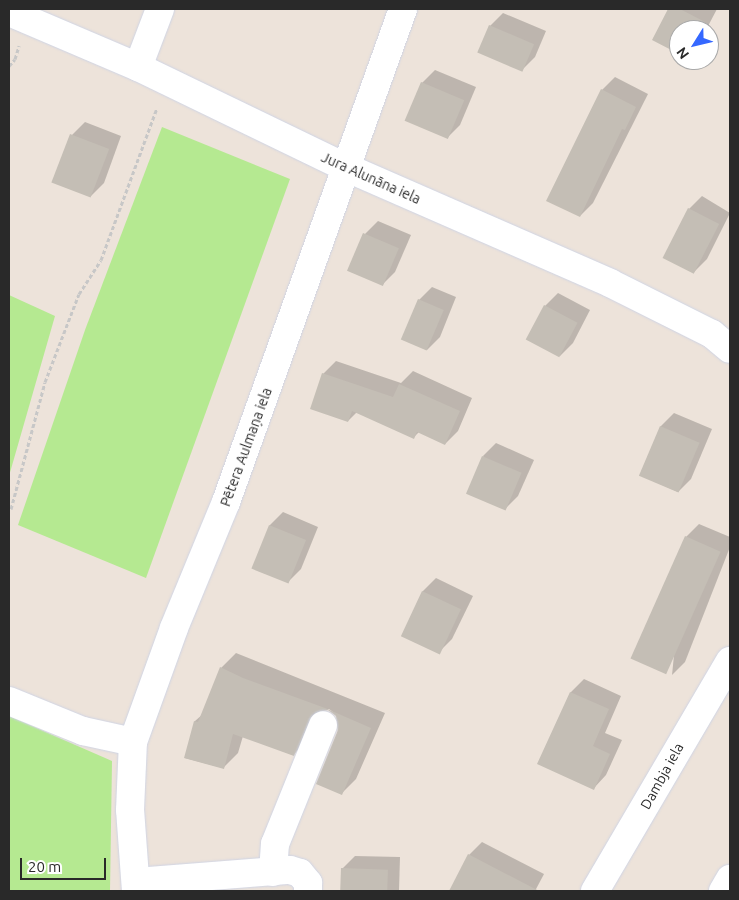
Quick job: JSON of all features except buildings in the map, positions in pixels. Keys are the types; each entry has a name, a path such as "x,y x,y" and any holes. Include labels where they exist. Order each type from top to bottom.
{"street":[{"path":"138,67 160,9"},
{"name":"Pētera Aulmaņa iela","path":"136,887 130,810 133,742 174,628 226,502 403,9"},
{"name":"Jura Alunāna iela","path":"9,12 138,67 345,168 610,283 724,341"},
{"name":"Dambja iela","path":"595,891 730,661"},
{"path":"9,701 83,731 133,742"},
{"path":"273,872 275,844 323,724"},
{"path":"136,887 273,872 300,873 308,883 308,891"},
{"path":"723,891 730,879"}],"path":[{"path":"11,509 45,382 79,294 100,260 167,82"}],"green space":[{"path":"162,127 290,179 146,578 18,525 85,330"},
{"path":"9,295 55,316 9,476"},
{"path":"9,716 112,761 110,891 9,891"}]}
